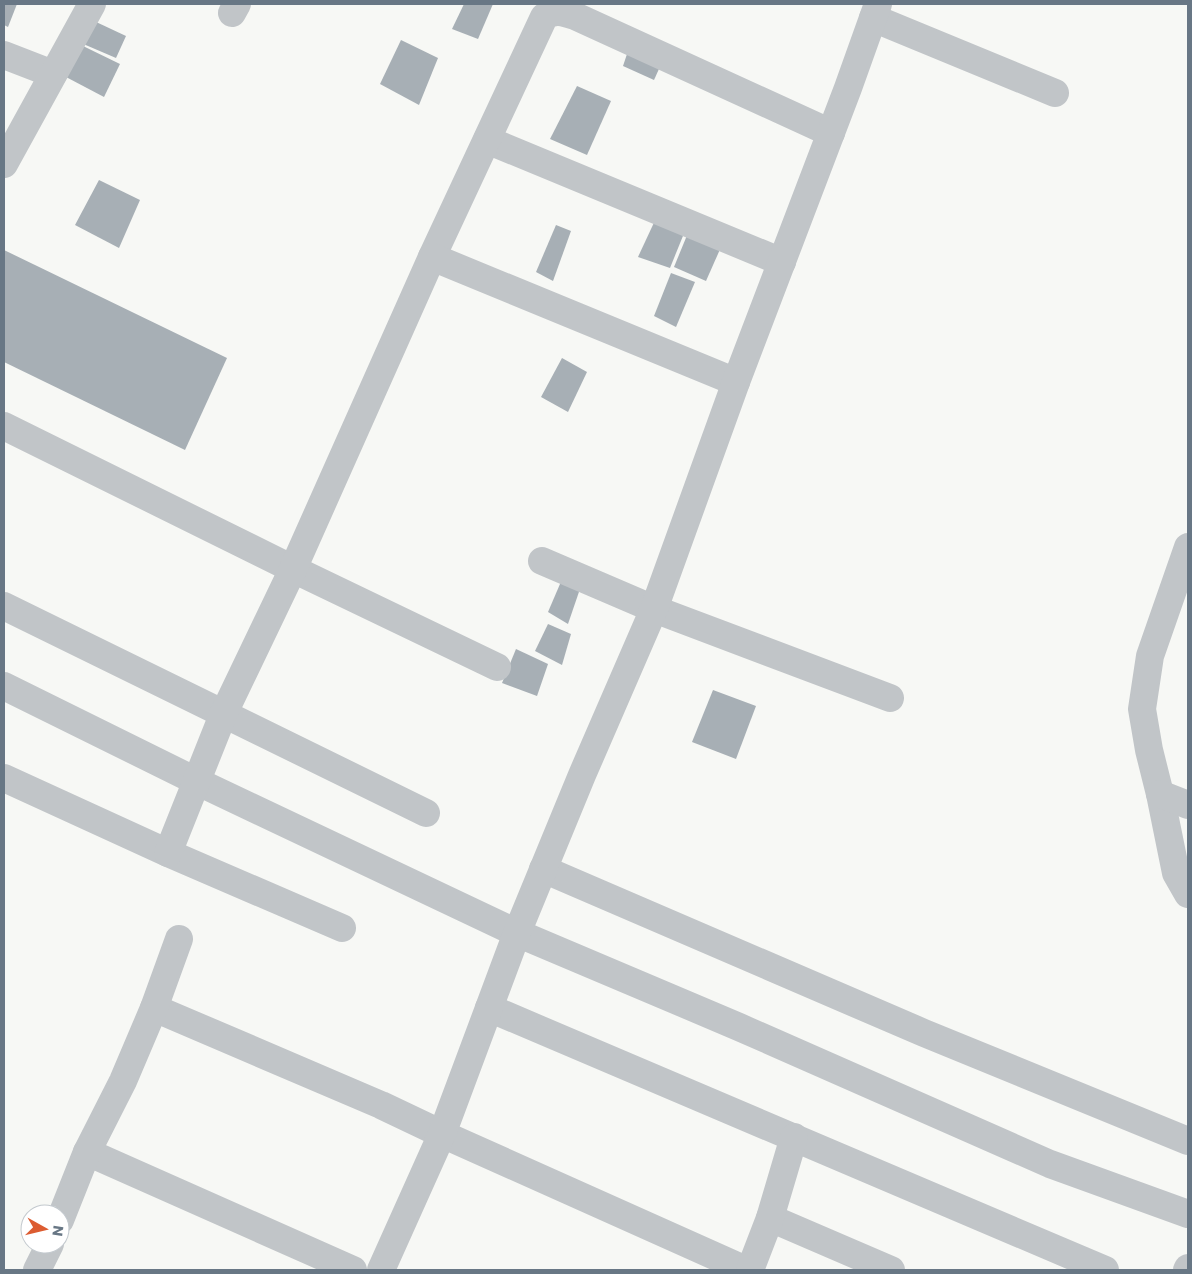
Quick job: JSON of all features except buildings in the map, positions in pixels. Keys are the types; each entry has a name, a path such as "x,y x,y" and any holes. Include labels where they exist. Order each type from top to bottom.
{"street":[{"path":"4,164 92,4"},
{"path":"168,854 223,715 292,569 432,257 544,16 556,11 574,16 831,133"},
{"path":"381,1270 442,1134 516,934 654,609 736,382 876,11 1056,93"},
{"path":"4,55 53,74"},
{"path":"487,140 782,262"},
{"path":"432,257 736,382"},
{"path":"4,426 292,569 497,667"},
{"path":"1188,547 1150,656 1142,709 1148,750 1160,794 1176,874 1188,894"},
{"path":"542,562 654,609 890,698"},
{"path":"4,606 426,813"},
{"path":"4,686 196,781 516,934 739,1027 1050,1164 1188,1214"},
{"path":"4,778 168,854 342,928"},
{"path":"1160,794 1188,805"},
{"path":"543,869 924,1033 1188,1141"},
{"path":"66,1204 87,1152 123,1081 154,1008 179,939"},
{"path":"154,1008 381,1106 748,1270 770,1218 794,1137"},
{"path":"489,1008 1105,1270"},
{"path":"87,1152 352,1270"},
{"path":"770,1218 849,1262 890,1270"},
{"path":"37,1270 45,1254"}]}
